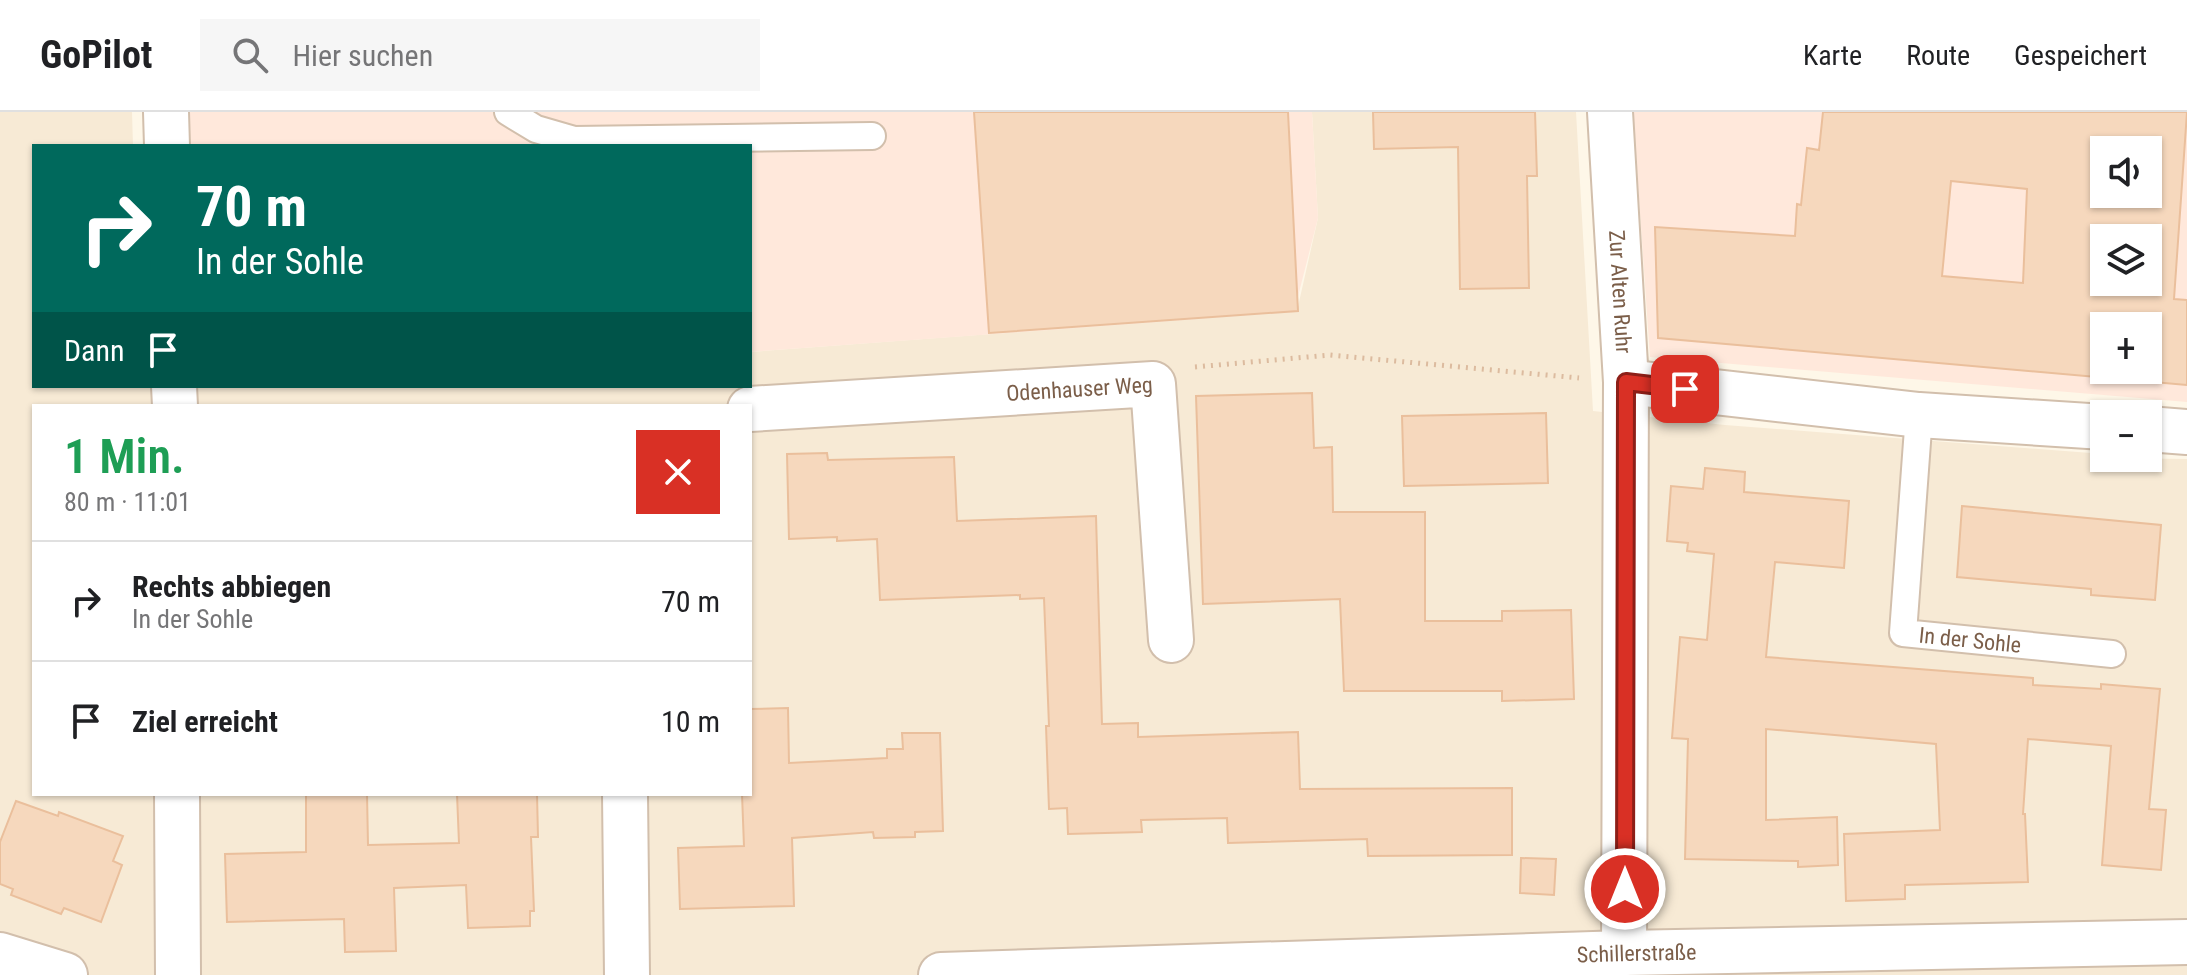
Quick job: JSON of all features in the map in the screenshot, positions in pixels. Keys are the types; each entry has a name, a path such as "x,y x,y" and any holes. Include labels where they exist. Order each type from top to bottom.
{"street":[{"path":"166,112 167,144"},
{"name":"Zur Alten Ruhr","path":"1610,112 1626,382 1624,953"},
{"path":"1626,382 1919,415 2090,426"},
{"name":"Odenhauser Weg","path":"752,409 1153,384 1171,640"},
{"path":"2162,430 2187,432"},
{"path":"177,796 178,975"},
{"path":"625,796 627,975"},
{"name":"Schillerstraße","path":"941,975 1624,953 2187,942"},
{"path":"0,955 65,975"}],"lane":[{"path":"508,112 536,129 574,140 872,136"},
{"name":"In der Sohle","path":"1919,415 1903,633 2112,654"}],"path":[{"path":"1153,384 1152,371 1330,355 1626,382"}],"shaded area":[{"path":"0,112 132,112 133,144 32,144 32,388 752,388 752,352 1297,311 1318,218 1312,112 1576,112 1593,411 1725,425 2090,453 2090,472 2162,472 2162,459 2187,459 2187,975 0,975"},
{"path":"190,112 1312,112 1318,218 1294,312 752,352 752,144 190,144"},
{"path":"1633,112 2187,112 2187,402 1650,357"}],"building":[{"path":"974,112 1288,112 1298,311 989,333"},
{"path":"1373,112 1535,112 1537,176 1527,176 1529,288 1460,289 1458,147 1374,149"},
{"path":"1823,112 2187,112 2174,299 2187,300 2187,385 2162,383 2162,312 2090,312 2090,376 1658,338 1655,227 1795,236 1807,148 1819,150","holes":["1951,181 2027,189 2023,283 1942,276"]},
{"path":"1312,393 1314,448 1332,447 1333,512 1425,512 1425,621 1502,621 1502,611 1571,610 1574,699 1502,701 1502,691 1344,691 1340,599 1203,604 1196,396"},
{"path":"1546,413 1548,483 1404,486 1402,416"},
{"path":"827,453 828,460 954,457 957,521 1096,516 1102,724 1138,723 1138,737 1298,732 1300,789 1512,788 1512,855 1368,856 1367,839 1228,843 1227,818 1141,820 1142,832 1068,834 1067,808 1049,809 1044,598 1020,599 1020,595 880,600 877,539 789,539 787,454"},
{"path":"1705,468 1745,472 1744,492 1849,501 1844,568 1775,562 1766,657 2033,678 2033,685 2101,689 2101,684 2160,689 2149,809 2166,810 2161,870 2102,865 2111,746 2028,739 2023,814 2028,882 1905,885 1905,899 1846,901 1844,834 1940,830 1936,744 1766,729 1766,820 1837,817 1838,865 1798,867 1798,861 1685,859 1688,739 1672,738 1680,637 1707,640 1714,554 1687,551 1688,543 1667,541 1671,486 1703,489"},
{"path":"1962,506 2161,525 2155,600 2091,595 2091,589 1957,577"},
{"path":"788,708 789,763 887,758 887,749 903,749 902,733 940,733 943,831 915,832 915,837 874,838 873,832 792,838 794,906 680,909 678,848 744,846 742,796 752,796 752,709"},
{"path":"306,796 367,796 368,845 459,843 457,796 537,796 538,837 531,837 534,911 530,911 530,926 468,928 466,885 394,888 396,951 345,952 344,919 227,922 225,854 306,852"},
{"path":"16,801 58,816 59,812 123,836 113,861 122,865 101,922 64,908 61,914 11,895 13,889 0,884 0,842"},
{"path":"1521,858 1556,859 1554,895 1520,893"}],"route":[{"path":"1625,889 1626,382 1685,389"}]}
